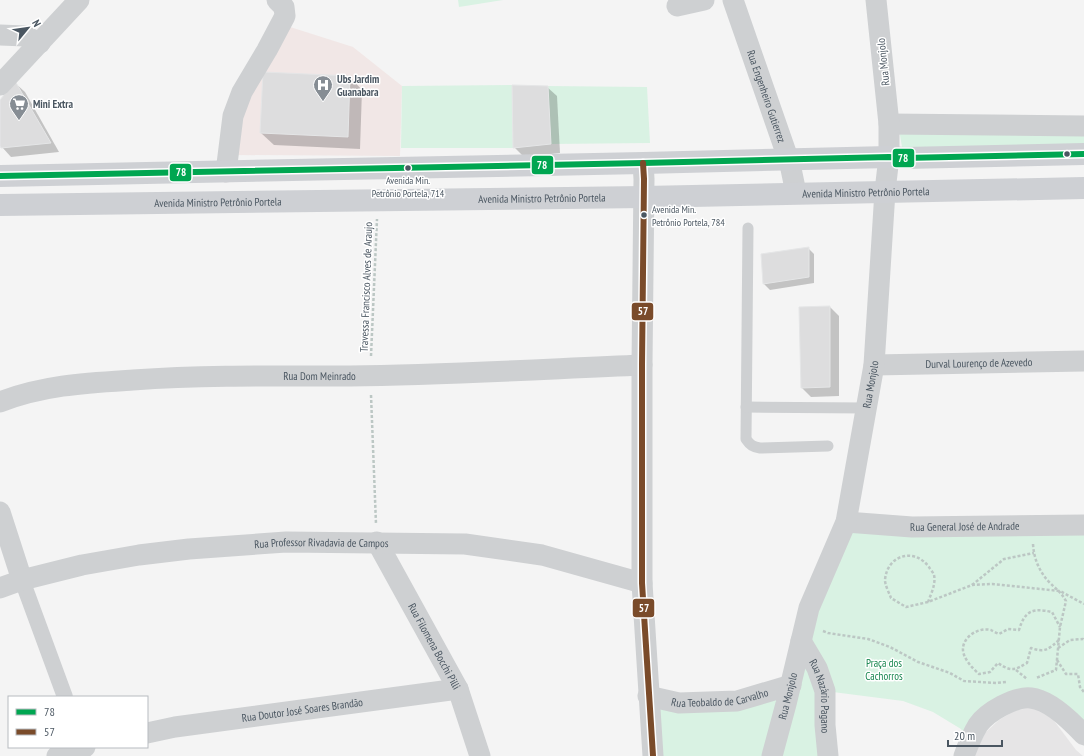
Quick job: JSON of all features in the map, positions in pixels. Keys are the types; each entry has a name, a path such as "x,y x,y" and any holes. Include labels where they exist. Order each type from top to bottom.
{"main road":[{"path":"0,176 1084,154"},
{"name":"Avenida Ministro Petrônio Portela","path":"0,204 378,201 1084,188"}],"street":[{"path":"0,85 79,0"},
{"path":"226,172 233,116 242,92 268,50 285,16 284,7 277,0"},
{"path":"677,6 704,0"},
{"name":"Rua Engenheiro Gutierrez","path":"733,0 788,159 796,193"},
{"name":"Rua Monjolo","path":"772,756 791,685 809,608 846,522 874,365 885,191 889,157 889,124 876,0"},
{"path":"0,35 25,36 40,43"},
{"path":"889,124 1084,126"},
{"path":"643,163 642,583 653,756"},
{"name":"Durval Lourenço de Azevedo","path":"874,365 1084,360"},
{"name":"Rua Dom Meinrado","path":"0,402 47,388 78,384 184,377 370,376 642,365"},
{"path":"0,512 22,580 65,696"},
{"name":"Rua General José de Andrade","path":"846,522 912,527 1084,525"},
{"name":"Rua Professor Rivadavia de Campos","path":"0,588 22,580 82,565 139,555 189,549 286,542 465,544 542,554 642,583"},
{"name":"Rua Filomena Bocchi Pilli","path":"377,542 458,689 480,756"},
{"name":"Rua Nazário Pagano","path":"804,631 825,691 825,725 828,756"},
{"name":"Rua Teobaldo de Carvalho","path":"648,696 678,703 737,701 791,685"},
{"name":"Rua Doutor José Soares Brandão","path":"148,733 175,726 458,689"},
{"path":"964,756 969,742 979,724 996,710 1011,701 1031,698 1049,705 1068,719 1084,735"},
{"path":"57,756 81,748"}],"lane":[{"path":"748,228 746,439 749,444 760,448 828,446"},
{"path":"746,407 866,408"}],"path":[{"name":"Travessa Francisco Alves de Araujo","path":"377,542 370,376 378,201"},
{"path":"928,602 934,587 934,574 924,561 913,556 900,557 889,566 885,581 890,598 906,606 928,602 972,585 1004,559 1034,553"},
{"path":"1023,681 1030,681 1056,670 1060,627 1066,601 1060,592 1049,582 1037,565"},
{"path":"972,585 992,584 1060,592 1084,604"},
{"path":"1030,681 1016,670 1005,668 998,663 990,672 979,674 970,666 962,650 965,640 976,631 990,630 999,634 1008,629 1019,630 1022,619 1030,612 1041,610 1052,612 1060,627"},
{"path":"804,631 868,639 918,662 950,673 964,681 996,683 1010,682"},
{"path":"1016,670 1027,663 1031,648 1039,651 1049,649 1059,640"},
{"path":"1058,649 1070,640 1084,640"},
{"path":"1057,660 1066,674 1078,674 1080,687 1084,692"}],"shaded area":[{"name":"Ubs Jardim Guanabara","path":"287,26 353,47 402,86 400,156 235,155 238,117"},
{"path":"1032,707 1049,714 1076,750 1083,756 974,756 986,732 999,720 1014,711"}],"green space":[{"path":"458,0 503,0 459,7"},
{"path":"512,85 513,148 401,148 402,86"},
{"path":"548,86 647,87 650,143 551,144"},
{"path":"1084,121 1084,154 904,158 898,124"},
{"name":"Praça dos Cachorros","path":"846,522 1084,525 1084,735 1068,719 1011,701 969,742 961,729 933,712 903,701 825,691 828,756 654,756 648,696 679,703 790,685"}],"building":[{"path":"263,72 350,76 348,137 260,133"},
{"name":"Mini Extra","path":"15,81 51,143 1,148 0,100"},
{"path":"512,85 548,86 551,144 513,148"},
{"path":"809,247 809,277 763,284 761,254"},
{"path":"830,306 830,387 801,388 799,307"}],"transit line":[{"name":"78","path":"0,176 1084,154"},
{"name":"57","path":"643,163 642,583 653,756"}],"place":[{"name":"Ubs Jardim Guanabara","path":"323,102"},
{"name":"Mini Extra","path":"19,121"},
{"name":"Avenida Min. Petrônio Portela, 714","path":"408,168"},
{"name":"Avenida Min. Petrônio Portela, 784","path":"644,215"}]}
